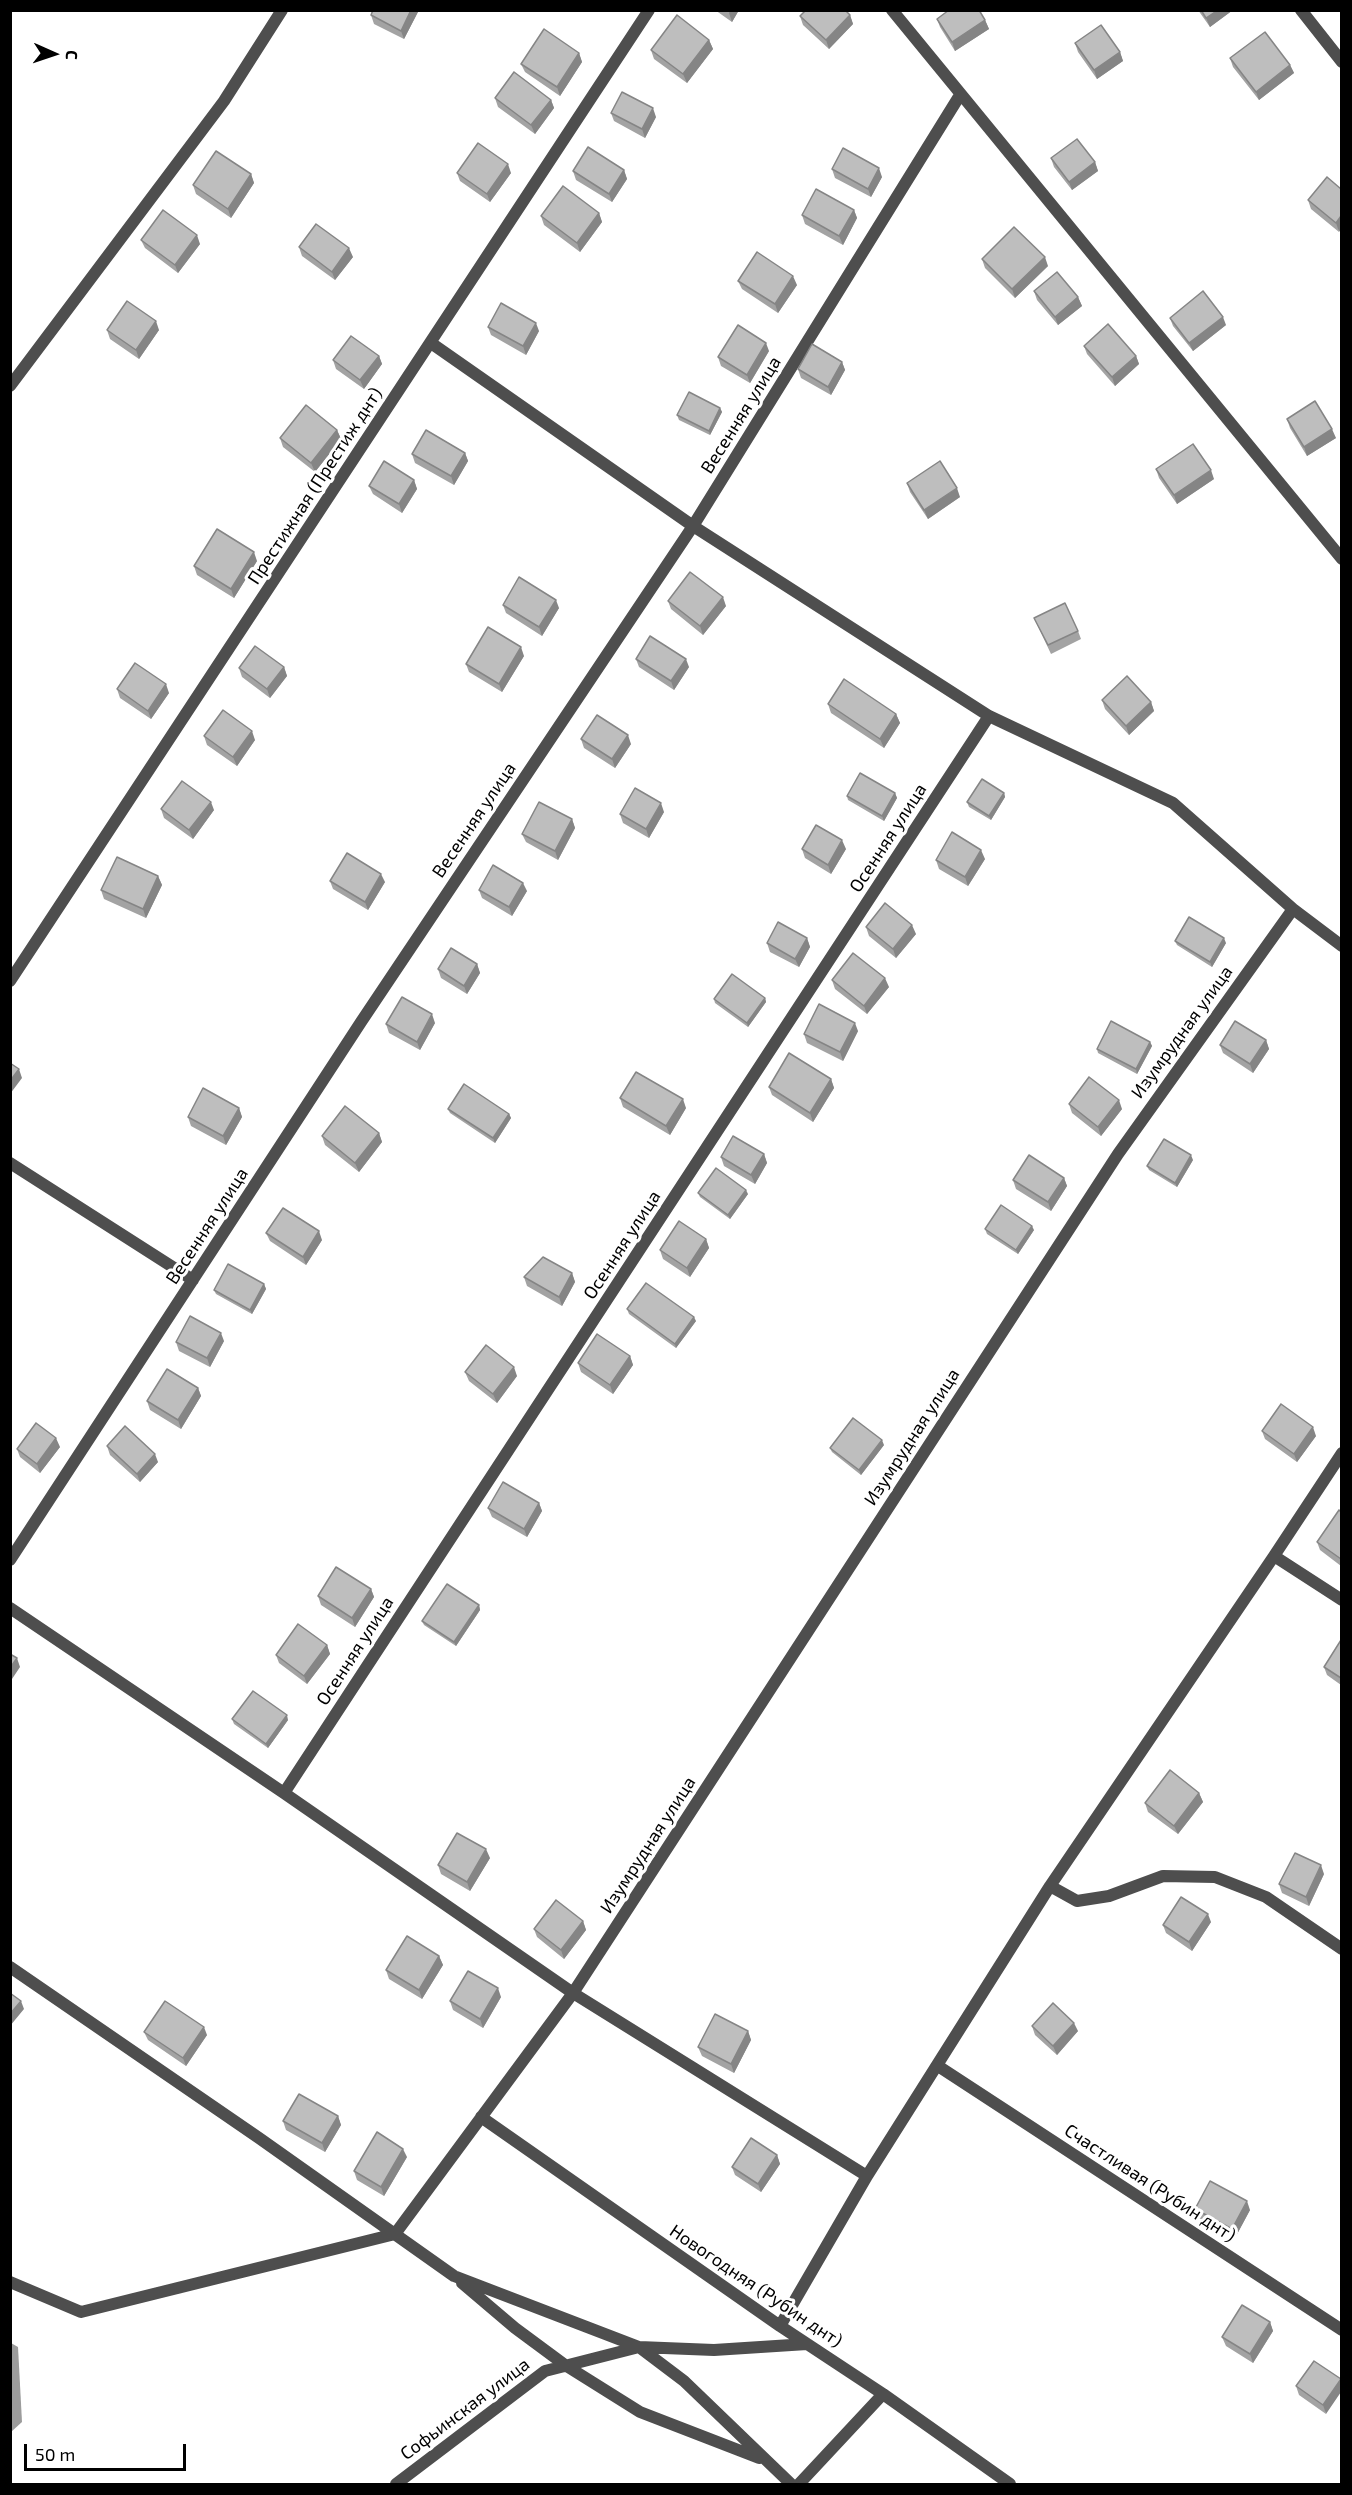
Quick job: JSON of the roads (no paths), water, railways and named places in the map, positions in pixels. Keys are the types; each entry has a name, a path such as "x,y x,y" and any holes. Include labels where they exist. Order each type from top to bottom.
{"street":[{"path":"10,386 224,101 282,10"},
{"name":"Престижная (Престиж днт)","path":"10,981 649,10"},
{"path":"891,10 1341,559"},
{"path":"1301,10 1341,62"},
{"name":"Весенняя улица","path":"10,1560 362,1022 693,526 960,95"},
{"path":"431,343 693,526 989,716 1173,803 1293,909 1341,945"},
{"name":"Осенняя улица","path":"284,1793 989,716"},
{"name":"Изумрудная улица","path":"395,2234 573,1993 1118,1154 1293,909"},
{"path":"10,1163 193,1280"},
{"path":"780,2326 867,2176 1050,1886 1274,1556 1341,1453"},
{"path":"1274,1556 1341,1600"},
{"path":"10,1608 284,1793 573,1993 867,2176"},
{"path":"1050,1886 1077,1901 1110,1896 1163,1876 1215,1876 1266,1897 1341,1949"},
{"path":"10,1967 454,2276 515,2328 565,2365 640,2412 766,2461"},
{"name":"Счастливая (Рубин днт)","path":"938,2066 1341,2330"},
{"name":"Новогодняя (Рубин днт)","path":"481,2117 1010,2484"},
{"path":"10,2282 81,2312 395,2234"},
{"path":"454,2276 639,2347 684,2381 791,2484"},
{"name":"Софьинская улица","path":"396,2484 545,2371 639,2347 714,2350 807,2344"},
{"path":"799,2484 883,2394"}]}
